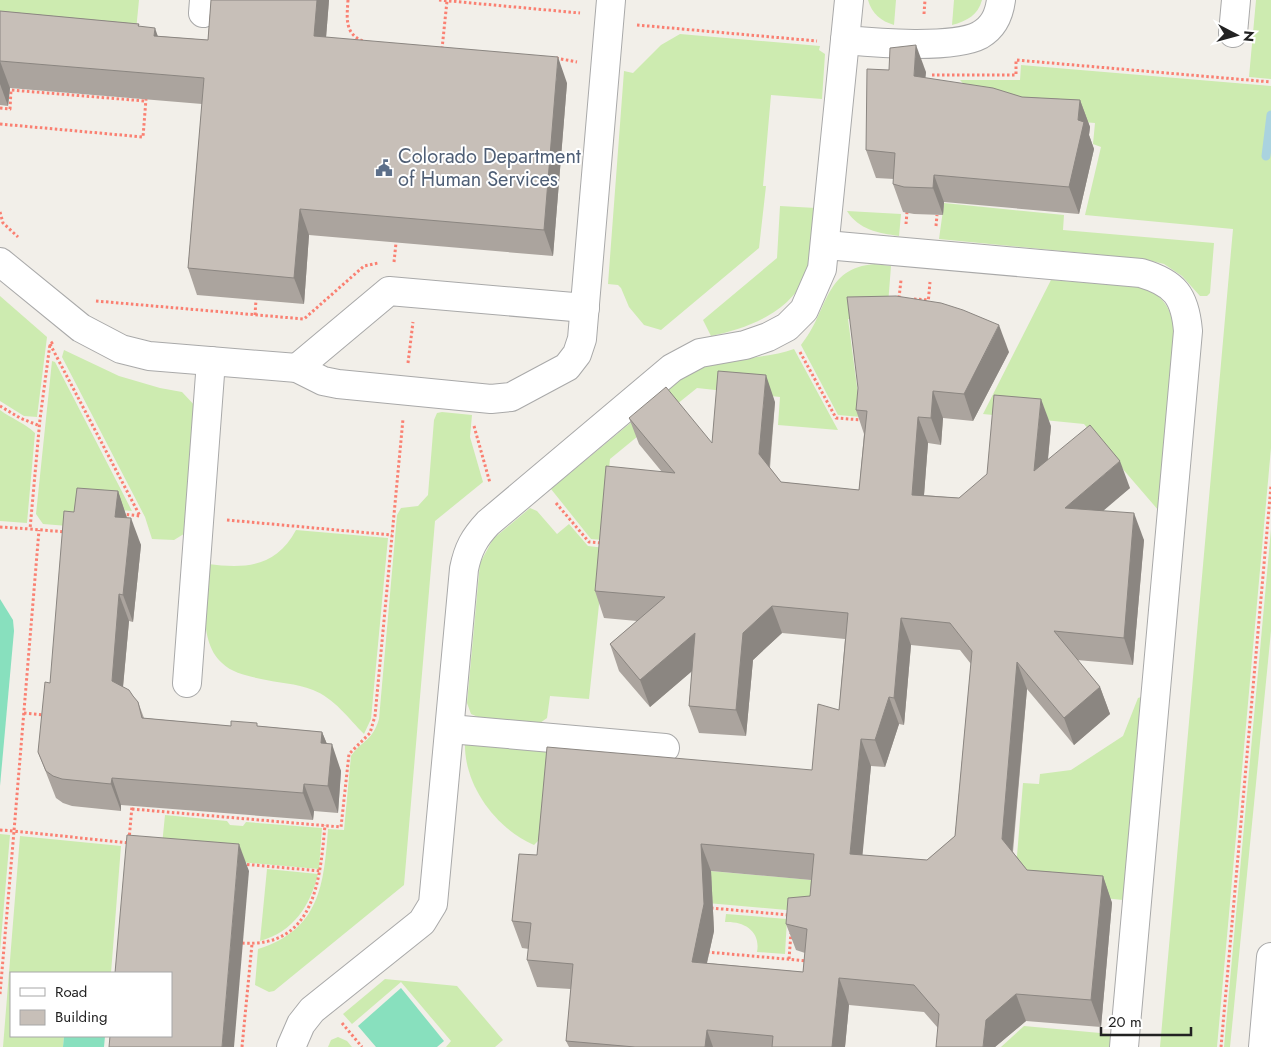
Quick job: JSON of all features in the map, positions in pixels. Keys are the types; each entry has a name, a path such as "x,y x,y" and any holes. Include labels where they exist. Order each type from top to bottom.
{"street":[{"path":"291,1047 301,1024 312,1010 422,922 428,914 435,892 468,550 476,536 499,513 672,368 700,352 745,345 787,327 804,310 815,289 822,269 826,245 848,0"},
{"path":"845,40 891,44 966,40 981,34 994,24 999,12 1000,0"},
{"path":"1233,33 1236,0"},
{"path":"0,262 81,328 121,349 148,356 297,368 323,381 338,384 476,398 511,397 529,389 568,366 577,354 582,339 600,7"},
{"path":"826,245 1141,273 1158,278 1171,286 1181,298 1186,312 1188,331 1124,1047"},
{"path":"297,368 389,291 585,308"},
{"path":"186,683 211,361"},
{"path":"450,728 665,748"},
{"path":"1263,1047 1271,956"}],"path":[{"path":"348,0 346,20 348,29 355,36 368,43"},
{"path":"439,0 600,7"},
{"path":"442,49 447,0"},
{"path":"631,24 818,41"},
{"path":"348,42 355,36"},
{"path":"433,48 452,50"},
{"path":"551,58 570,59 580,64"},
{"path":"930,75 1016,76 1016,60 1271,82"},
{"path":"0,108 10,109 11,90 146,100 143,137 0,124"},
{"path":"0,212 3,223 24,243"},
{"path":"91,300 304,319 364,266 377,263 394,265 396,243"},
{"path":"900,298 929,300"},
{"path":"255,315 256,300"},
{"path":"787,327 836,418 868,420"},
{"path":"50,344 81,328"},
{"path":"30,529 50,344"},
{"path":"50,344 140,516 114,513"},
{"path":"476,398 474,430 499,513"},
{"path":"0,406 20,418 40,426"},
{"path":"538,481 589,542 608,544"},
{"path":"1220,1047 1271,486"},
{"path":"128,849 132,807 342,827 349,754 370,733 373,726 396,493"},
{"path":"226,520 392,535"},
{"path":"0,526 69,532"},
{"path":"0,994 40,530"},
{"path":"24,713 47,716"},
{"path":"242,944 259,945 276,939 300,920 313,898 321,871 325,826"},
{"path":"0,830 129,843"},
{"path":"232,864 321,871"},
{"path":"707,908 793,915"},
{"path":"789,959 792,924"},
{"path":"242,1047 252,944"},
{"path":"703,952 816,962"},
{"path":"334,1028 341,1022 362,1047"}],"green space":[{"path":"0,0 139,0 135,41 0,24"},
{"path":"868,0 896,0 894,25 878,16"},
{"path":"954,0 982,0 978,10 971,17 952,25"},
{"path":"1256,0 1271,0 1271,79 1249,77"},
{"path":"680,34 820,46 819,50 825,54 822,99 771,95 763,186 766,186 759,248 661,330 644,325 629,307 621,288 618,285 608,284 624,71 633,73 661,45"},
{"path":"1021,65 1271,86 1271,448 1217,1047 1160,1047 1233,229 1085,215 1101,147 1093,144 1095,123 1025,117 969,90 960,80 1020,80"},
{"path":"944,203 1064,215 1063,230 1214,243 1210,293 1207,296 1200,296 1182,276 1164,264 1144,259 939,239"},
{"path":"780,206 816,208 812,254 802,284 782,307 769,315 740,328 711,336 703,320 777,258"},
{"path":"847,211 901,214 899,236 870,230 857,222"},
{"path":"875,264 891,266 887,317 848,319 861,417 838,415 801,345 810,332 836,282 845,274 858,267"},
{"path":"1051,280 1143,287 1157,295 1170,312 1175,335 1159,511 1084,424 983,414"},
{"path":"0,296 47,337 37,417 24,416 0,401"},
{"path":"794,349 838,430 778,425 780,397 697,388 656,421 646,410 676,382 697,369 721,362 770,355"},
{"path":"64,350 119,376 160,388 182,392 197,408 187,532 174,540 152,539 145,517 62,357"},
{"path":"52,361 55,362 132,511 87,507 68,526 43,524 36,514"},
{"path":"0,410 35,433 27,523 0,521"},
{"path":"437,413 472,415 470,437 483,482 435,521 404,885 274,991 269,992 255,985 258,949 279,941 295,930 315,902 324,868 328,829 344,830 351,756 370,736 379,719 397,515 401,508 418,506 428,495 434,420"},
{"path":"640,415 649,427 610,459 602,540 591,539 551,489"},
{"path":"530,508 537,511 557,534 569,524 588,546 605,548 589,699 550,696 547,718 540,723 478,717 471,714 467,703 480,563 493,539"},
{"path":"1271,529 1271,631 1230,1047 1224,1047"},
{"path":"296,530 388,538 371,719 364,734 328,698 300,686 235,672 222,663 214,654 209,643 205,616 208,564 235,566 259,563 279,552"},
{"path":"0,599 13,620 14,631 0,786"},
{"path":"1141,697 1123,900 1035,891 1016,868 1023,783 1039,784 1040,774 1071,770 1123,736 1138,698"},
{"path":"465,741 549,749 541,838 534,845 506,828 484,803 469,773"},
{"path":"165,815 227,821 230,825 243,826 246,822 322,828 319,869 161,855"},
{"path":"0,834 10,835 0,951"},
{"path":"20,836 121,846 111,972 10,972 10,1037 64,1037 63,1047 3,1047"},
{"path":"267,869 318,874 310,897 298,916 282,931 260,941"},
{"path":"710,871 823,881 820,913 707,903"},
{"path":"726,914 787,919 785,954 757,952 758,945 754,933 739,923 725,922"},
{"path":"385,979 457,986 503,1040 495,1047 446,1047 451,1041 401,982 352,1024 343,1014"},
{"path":"401,988 444,1041 437,1047 376,1047 358,1026"},
{"path":"1024,1026 1111,1034 1110,1047 1001,1047"},
{"path":"64,1037 105,1037 104,1047 63,1047"},
{"path":"338,1037 347,1041 352,1047 328,1047 331,1040"}],"building":[{"name":"Colorado Department of Human Services","path":"211,0 317,0 314,36 558,57 544,230 300,209 294,278 188,268 204,78 0,61 0,11 139,24 138,26 155,28 154,36 208,40"},
{"path":"916,45 914,76 993,88 1022,97 1080,100 1078,120 1084,122 1069,187 934,175 933,188 904,187 893,184 895,153 866,150 867,69 889,70 890,48"},
{"path":"896,296 941,303 999,325 964,394 933,391 931,418 918,417 912,495 959,498 987,474 994,395 1041,399 1034,471 1090,425 1120,461 1065,508 1134,513 1124,638 1054,631 1100,687 1064,718 1017,662 1002,839 1027,870 1103,876 1091,1000 1016,994 986,1020 983,1047 936,1047 939,1014 914,985 839,978 832,1047 772,1047 773,1036 707,1030 705,1047 635,1047 566,1041 573,964 527,960 531,923 512,921 519,854 537,855 547,747 812,770 818,704 839,710 848,613 772,606 743,633 736,710 689,706 695,633 640,680 610,644 665,597 595,591 606,466 675,473 629,418 666,387 712,443 718,371 766,375 759,454 781,482 859,490 867,411 856,410 858,388 847,297","holes":["901,618 950,623 972,651 955,836 927,860 850,854 861,739 875,740 889,697 894,698","701,844 814,854 810,896 788,898 786,924 807,929 803,972 692,962 704,904"]},
{"path":"77,488 118,491 115,517 131,518 123,595 119,594 112,681 129,690 138,702 142,718 231,726 231,721 257,723 257,726 322,732 321,743 332,744 328,786 304,784 303,793 112,778 111,784 62,779 46,771 38,752 45,682 50,683 64,511 74,512"},
{"path":"127,835 239,844 222,1047 109,1047 110,1037 172,1037 172,972 115,972"}],"waterway":[{"path":"1266,156 1271,115"}],"place":[{"name":"Colorado Department of Human Services","path":"384,168"}]}
